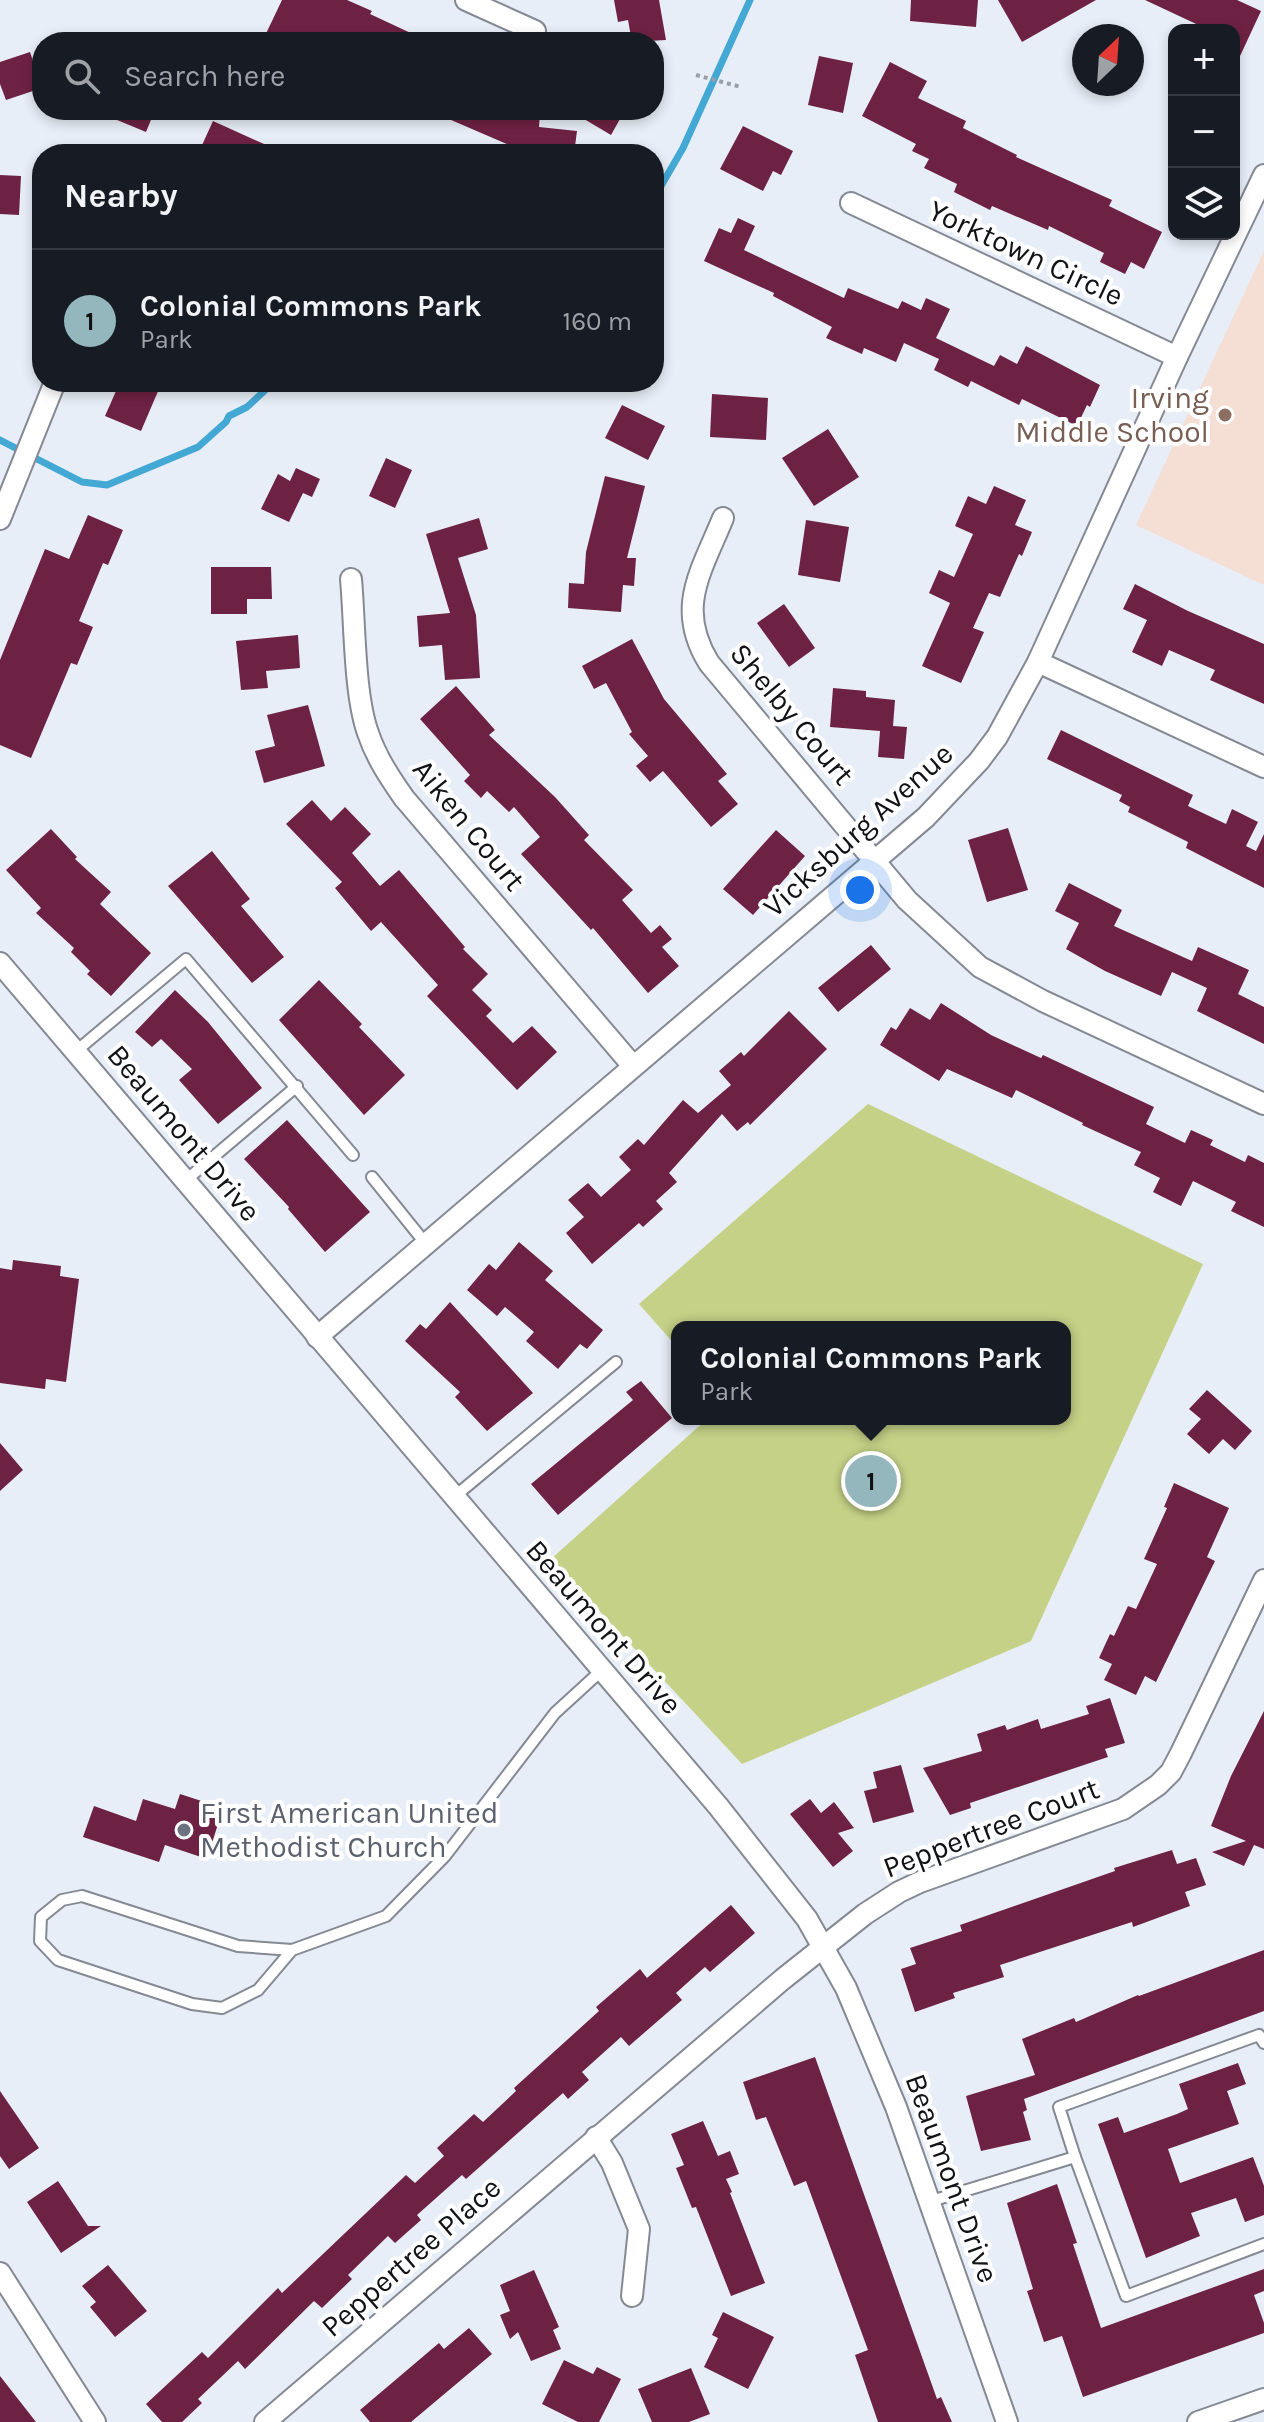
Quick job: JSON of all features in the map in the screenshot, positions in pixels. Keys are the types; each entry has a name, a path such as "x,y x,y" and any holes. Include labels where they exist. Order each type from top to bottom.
{"street":[{"path":"466,0 535,31"},
{"name":"Vicksburg Avenue","path":"317,1337 926,817 979,761 997,737 1038,662 1264,175"},
{"name":"Yorktown Circle","path":"851,203 1177,357"},
{"path":"0,519 51,392"},
{"name":"Shelby Court","path":"723,518 692,597 690,615 699,648 907,900 980,967 1043,1001 1264,1104"},
{"name":"Aiken Court","path":"351,579 361,705 367,732 388,776 633,1066"},
{"path":"1038,662 1264,767"},
{"name":"Beaumont Drive","path":"0,963 602,1670 807,1919 867,2035 896,2107 1007,2422"},
{"name":"Peppertree Court","path":"596,2137 823,1947 899,1892 1097,1820 1142,1798 1158,1785 1171,1772 1181,1753 1264,1580"},
{"path":"596,2137 612,2163 639,2229 632,2296"},
{"name":"Peppertree Place","path":"265,2422 596,2137"},
{"path":"0,2273 95,2422"},
{"path":"1198,2422 1264,2399"}],"lane":[{"path":"75,1052 186,959 353,1155"},
{"path":"185,1181 297,1086"},
{"path":"372,1177 427,1245"},
{"path":"454,1497 616,1362"},
{"path":"292,1950 258,1990 222,2008 192,2004 58,1960 40,1941 41,1917 62,1900 82,1896 238,1946 292,1950 386,1916 445,1856 555,1713 602,1670"},
{"path":"1264,2043 1259,2035 1059,2107 1126,2296 1264,2244"},
{"path":"928,2202 1075,2157"}],"path":[{"path":"696,75 741,87"}],"shaded area":[{"name":"Irving Middle School","path":"1264,251 1264,585 1136,525"}],"green space":[{"path":"868,1104 1203,1264 1031,1641 742,1764 551,1559 700,1425 1071,1425 1071,1321 671,1321 671,1340 639,1304"}],"building":[{"path":"282,0 347,0 409,32 267,32"},
{"path":"614,0 659,0 666,40 664,32 630,32 628,20 618,22"},
{"path":"911,0 978,0 976,27 910,21"},
{"path":"998,0 1096,0 1022,42"},
{"path":"1145,0 1237,0 1261,11 1240,56 1240,24 1196,24"},
{"path":"30,52 32,91 6,100 0,84 0,62"},
{"path":"819,56 853,63 843,113 808,105"},
{"path":"890,62 927,81 918,98 966,121 963,128 1016,157 1112,200 1109,206 1162,232 1144,269 1131,262 1125,274 1100,262 1104,253 1049,226 1048,230 992,206 990,210 954,192 957,184 924,168 929,159 912,151 916,144 862,116"},
{"path":"117,120 151,120 146,132"},
{"path":"451,120 540,120 539,127 577,131 575,144 507,144"},
{"path":"586,120 619,120 611,135"},
{"path":"213,121 264,144 203,144"},
{"path":"743,126 793,151 781,175 773,171 763,191 720,169"},
{"path":"0,175 21,176 19,215 0,214"},
{"path":"738,218 755,226 744,250 844,298 848,288 898,309 902,301 921,310 926,298 950,309 936,338 994,366 1000,355 1017,364 1026,346 1100,385 1090,407 1087,405 1077,426 1022,399 1019,405 971,381 968,387 934,370 939,359 904,343 896,362 864,348 862,354 826,338 832,327 773,296 774,293 704,261 719,228 731,233"},
{"path":"116,392 158,392 141,431 105,416"},
{"path":"712,394 768,398 766,440 710,437"},
{"path":"622,405 665,426 648,460 605,438"},
{"path":"828,429 859,477 814,506 782,458"},
{"path":"386,458 412,470 395,508 369,496"},
{"path":"296,468 320,479 312,497 303,493 289,522 261,509 278,474 290,481"},
{"path":"605,476 645,486 627,558 636,558 634,586 623,585 621,612 568,608 569,583 584,584 586,552"},
{"path":"994,486 1026,500 1015,525 1032,532 1000,597 989,593 973,628 984,632 961,683 922,666 950,603 929,593 939,570 954,577 973,534 955,526 968,496 986,504"},
{"path":"88,515 123,530 108,565 103,563 79,621 93,627 77,665 71,663 31,758 0,745 0,660 45,549 69,559"},
{"path":"479,518 488,549 458,558 476,615 480,678 445,680 442,645 419,647 417,616 450,613 426,534"},
{"path":"806,520 849,527 840,582 798,575"},
{"path":"211,567 271,567 272,599 247,599 247,614 211,614"},
{"path":"1135,584 1264,644 1264,704 1210,680 1215,670 1169,650 1162,666 1132,652 1147,620 1123,609"},
{"path":"784,604 815,648 789,667 757,623"},
{"path":"298,635 300,668 266,671 268,688 241,690 236,641"},
{"path":"632,639 664,699 727,774 718,781 738,804 711,827 663,771 650,782 636,766 648,756 629,734 632,732 606,683 594,689 582,666"},
{"path":"456,686 495,730 489,735 555,797 589,835 584,840 633,890 622,900 651,933 660,925 672,939 662,947 679,966 648,993 593,928 591,930 521,854 540,837 514,807 509,812 487,791 481,798 464,781 470,775 420,719"},
{"path":"833,688 866,691 866,697 895,700 893,726 907,727 904,759 878,757 880,731 830,727"},
{"path":"308,705 325,766 264,783 255,751 275,746 267,715"},
{"path":"1061,730 1193,795 1188,806 1226,824 1232,809 1258,822 1246,846 1256,851 1264,834 1264,888 1186,848 1188,842 1128,812 1130,807 1119,801 1122,795 1047,759"},
{"path":"312,800 331,821 345,807 371,834 352,853 380,886 399,870 465,947 463,949 488,974 472,990 492,1010 486,1016 513,1043 532,1026 557,1052 517,1090 427,996 438,985 381,922 371,931 335,888 342,882 286,824"},
{"path":"1008,828 1028,890 987,902 968,840"},
{"path":"51,829 77,857 75,859 111,892 100,904 151,953 111,996 87,974 90,971 71,952 74,948 36,913 41,908 6,870"},
{"path":"776,830 805,856 753,915 723,889"},
{"path":"212,851 250,899 241,906 284,957 252,983 168,886"},
{"path":"1069,883 1122,910 1114,926 1192,961 1198,947 1249,970 1238,994 1264,1007 1264,1044 1197,1011 1207,988 1172,972 1161,996 1105,971 1066,949 1079,923 1055,911"},
{"path":"871,945 891,969 838,1012 818,988"},
{"path":"319,980 405,1075 364,1115 279,1020"},
{"path":"175,990 208,1022 262,1088 218,1124 179,1080 192,1069 161,1039 152,1047 135,1032"},
{"path":"941,1003 991,1035 1041,1058 1043,1055 1154,1107 1146,1124 1185,1143 1191,1130 1213,1140 1210,1145 1245,1162 1248,1155 1264,1163 1264,1227 1231,1211 1236,1202 1193,1181 1181,1206 1153,1192 1160,1178 1134,1165 1141,1152 1016,1090 1012,1098 947,1069 939,1081 880,1045 891,1027 896,1030 910,1008 930,1020"},
{"path":"789,1011 827,1049 750,1125 748,1122 737,1131 722,1114 669,1173 677,1182 656,1201 663,1209 643,1227 639,1223 592,1264 566,1233 584,1217 568,1200 588,1183 601,1197 631,1170 619,1157 638,1139 644,1145 683,1100 698,1113 731,1085 719,1071 741,1052 744,1056"},
{"path":"287,1120 370,1212 325,1252 289,1207 244,1159"},
{"path":"519,1242 553,1271 545,1280 603,1330 587,1349 580,1344 558,1369 526,1341 534,1332 505,1307 497,1316 467,1290 489,1264 496,1270"},
{"path":"13,1260 61,1266 60,1276 79,1279 66,1382 46,1379 45,1389 0,1383 0,1268 12,1270"},
{"path":"450,1302 533,1393 487,1431 455,1397 460,1392 405,1341 420,1324 426,1329"},
{"path":"641,1381 671,1419 558,1515 531,1484 633,1400 626,1392"},
{"path":"1207,1390 1252,1431 1235,1450 1223,1439 1209,1454 1187,1434 1201,1419 1189,1409"},
{"path":"0,1443 23,1470 0,1491"},
{"path":"1174,1483 1229,1508 1207,1557 1215,1561 1156,1682 1145,1676 1136,1695 1104,1680 1112,1664 1099,1658 1128,1606 1136,1609 1157,1564 1144,1559 1167,1508 1164,1507"},
{"path":"1110,1698 1125,1743 1105,1749 1108,1757 970,1803 971,1808 950,1815 923,1768 982,1751 977,1734 1005,1725 1007,1730 1038,1719 1041,1729 1089,1714 1086,1706"},
{"path":"1264,1711 1264,1849 1254,1845 1244,1866 1212,1852 1246,1841 1211,1826 1231,1776"},
{"path":"901,1765 914,1812 873,1823 864,1791 877,1788 873,1772"},
{"path":"180,1794 223,1808 207,1859 165,1845 159,1862 83,1837 94,1806 136,1821 143,1799 175,1809"},
{"path":"810,1799 821,1813 834,1802 854,1828 838,1833 853,1851 833,1867 790,1814"},
{"path":"1172,1850 1177,1864 1196,1858 1206,1885 1185,1892 1190,1906 1133,1927 1132,1922 1000,1965 1004,1977 953,1993 955,1998 915,2012 901,1969 916,1964 910,1948 962,1931 960,1925"},
{"path":"731,1905 755,1933 710,1972 705,1967 676,1993 682,2000 629,2046 621,2037 582,2072 589,2080 568,2099 563,2093 466,2179 462,2175 417,2215 421,2220 395,2243 388,2236 348,2275 352,2279 322,2308 314,2301 245,2369 238,2361 198,2399 202,2403 182,2422 162,2422 146,2404 202,2352 208,2358 278,2288 282,2293 406,2175 415,2183 444,2156 437,2148 474,2114 483,2122 516,2091 514,2088 599,2011 596,2007 640,1969 647,1978"},
{"path":"1264,1950 1264,2011 1024,2099 1027,2110 1023,2112 1031,2140 981,2151 966,2096 1035,2075 1022,2039 1074,2018 1076,2022 1138,1995"},
{"path":"815,2057 937,2399 941,2397 952,2422 878,2422 855,2355 868,2350 806,2181 794,2186 766,2117 756,2120 743,2082"},
{"path":"1238,2063 1246,2084 1227,2091 1239,2124 1168,2149 1180,2183 1253,2157 1264,2186 1264,2215 1245,2222 1236,2198 1191,2213 1200,2236 1146,2258 1098,2124 1118,2117 1124,2133 1177,2114 1188,2109 1179,2084"},
{"path":"0,2091 39,2148 9,2169 0,2156"},
{"path":"703,2121 718,2156 730,2151 739,2174 726,2179 765,2283 731,2296 696,2207 692,2208 676,2168 684,2165 671,2134"},
{"path":"58,2181 88,2226 101,2226 61,2253 27,2202"},
{"path":"1057,2184 1101,2328 1264,2269 1264,2291 1254,2295 1264,2323 1264,2333 1083,2397 1062,2336 1044,2342 1027,2291 1033,2289 1007,2203"},
{"path":"108,2265 147,2311 115,2337 90,2307 96,2302 82,2286"},
{"path":"534,2270 559,2327 553,2330 561,2349 531,2361 518,2332 510,2339 500,2315 510,2311 500,2285"},
{"path":"723,2312 774,2337 748,2389 704,2367 718,2338 712,2335"},
{"path":"469,2328 492,2354 411,2422 370,2422 360,2410 439,2343 444,2349"},
{"path":"564,2360 593,2374 597,2367 621,2379 599,2422 578,2422 542,2404"},
{"path":"691,2368 710,2414 689,2422 652,2422 638,2389"},
{"path":"0,2376 36,2422 0,2422"}],"waterway":[{"path":"664,181 683,148 750,0"},
{"path":"0,440 82,482 107,485 198,447 229,416 247,407 263,392"}],"place":[{"name":"Irving Middle School","path":"1225,415"},
{"name":"Colonial Commons Park","path":"871,1481"},
{"name":"First American United Methodist Church","path":"184,1830"}]}
